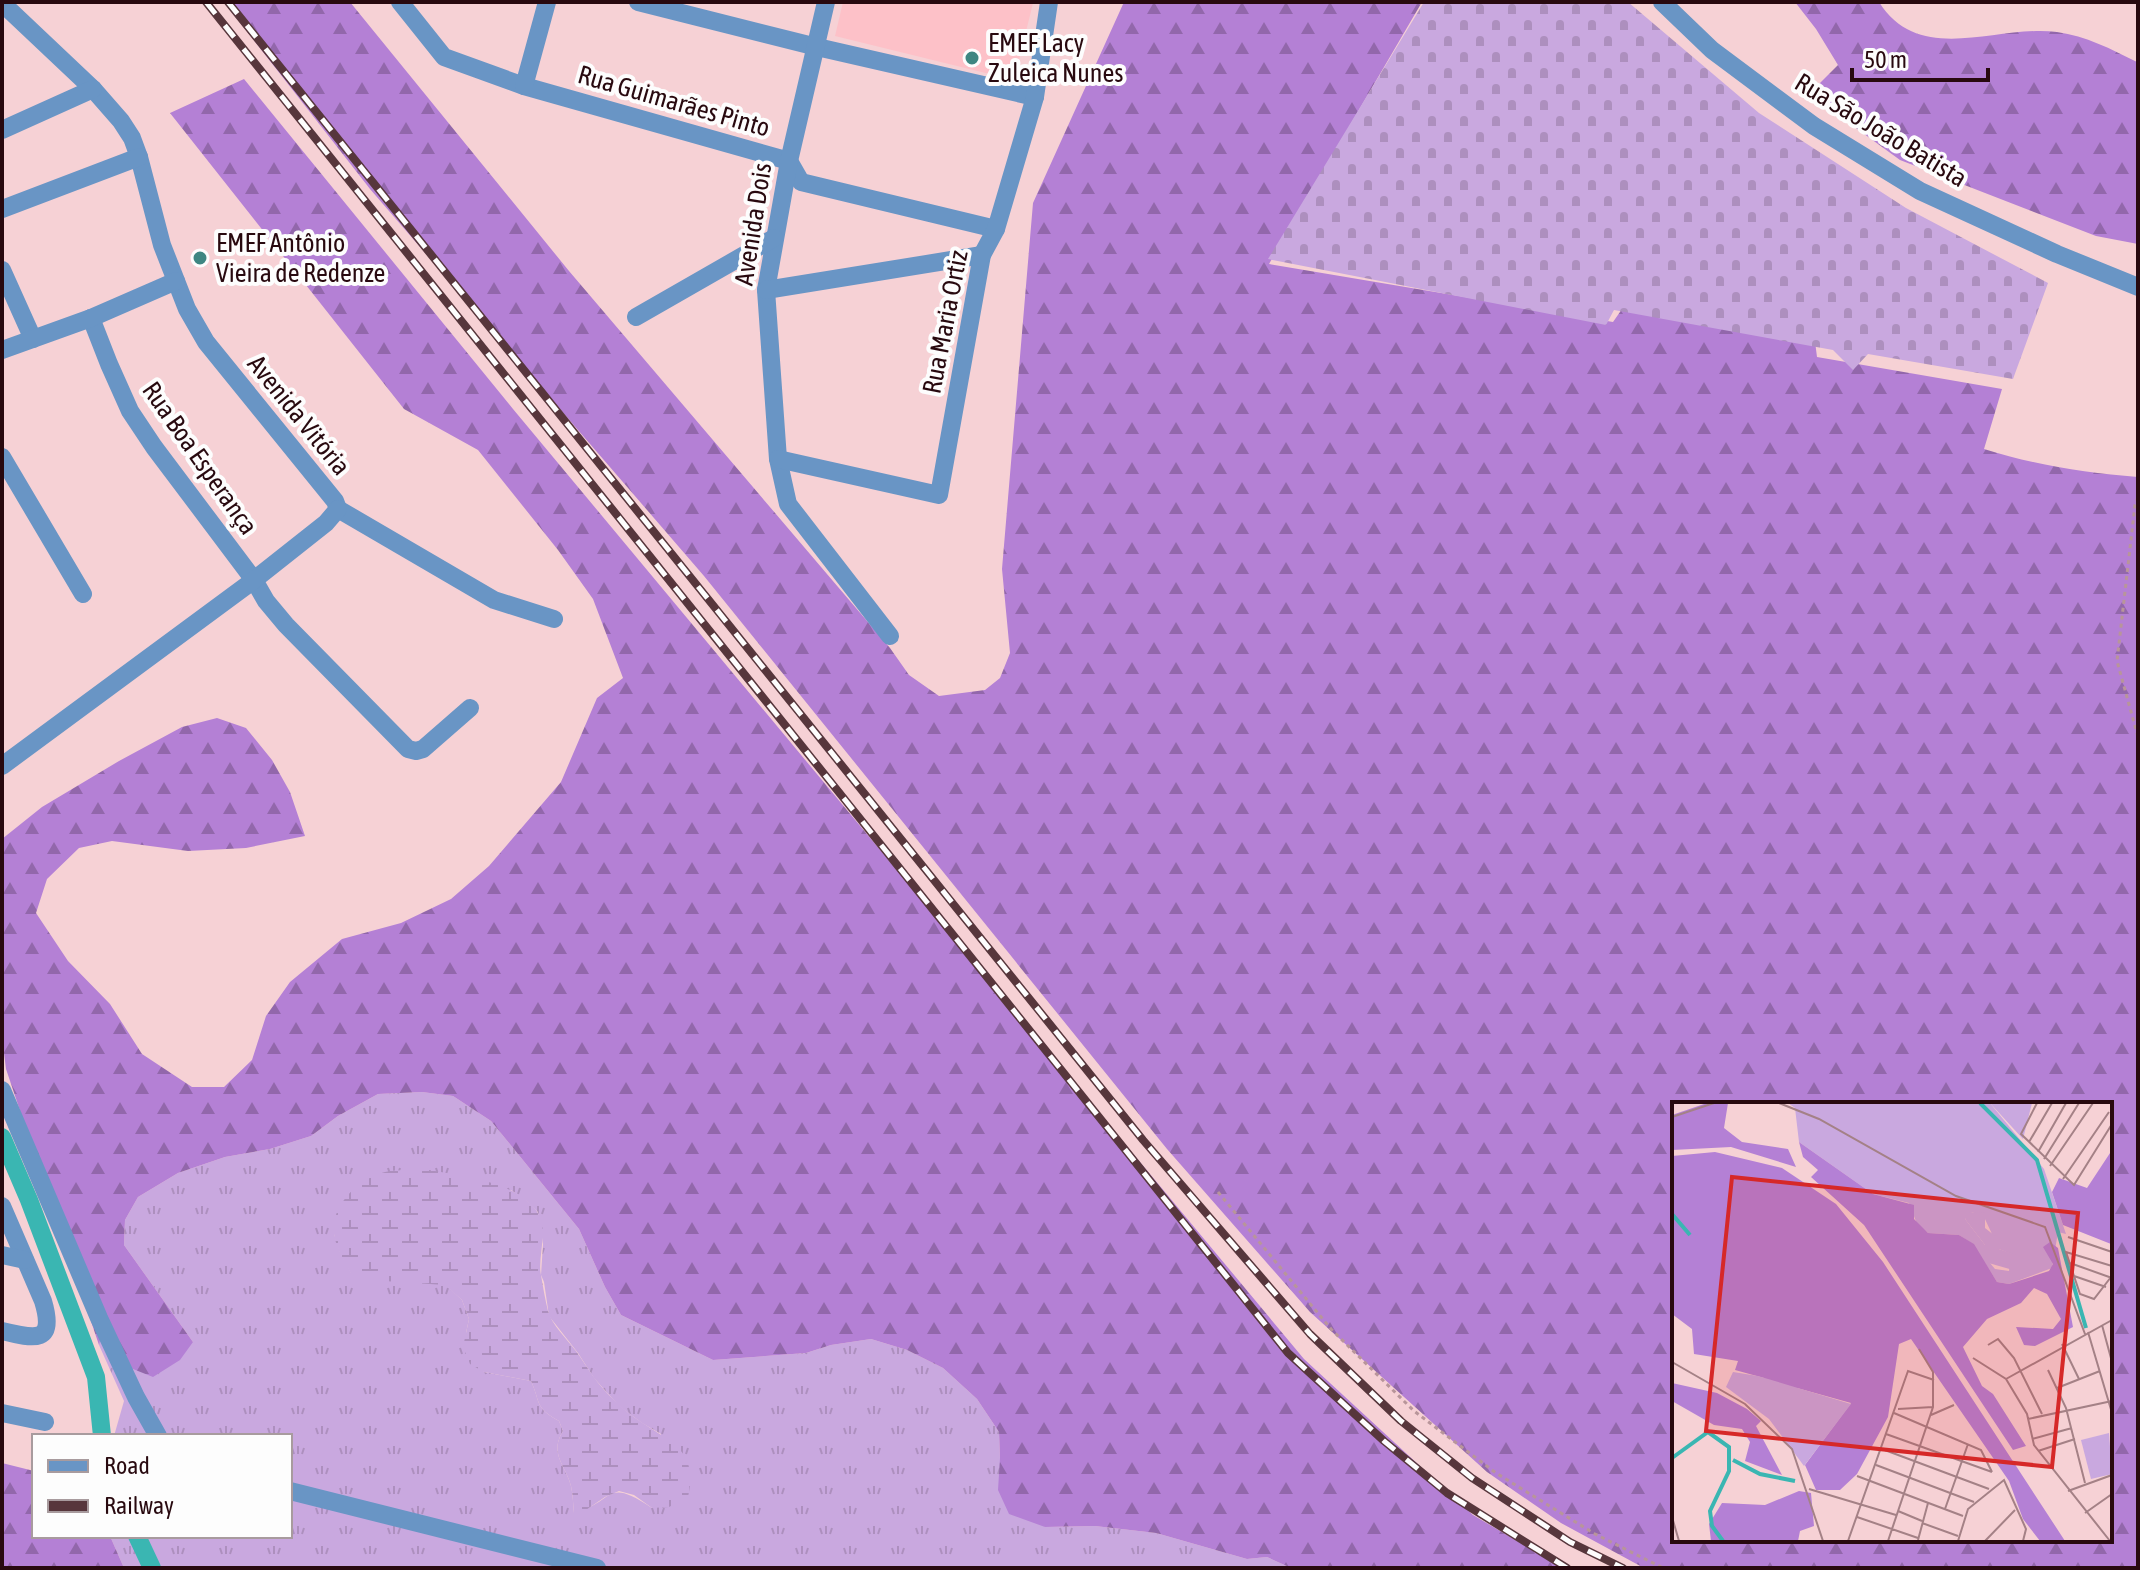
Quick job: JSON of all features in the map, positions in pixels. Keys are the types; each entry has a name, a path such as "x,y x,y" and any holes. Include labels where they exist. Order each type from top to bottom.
{"street":[{"name":"Rua Guimarães Pinto","path":"400,2 444,57 524,86 789,161 801,182 996,229"},
{"path":"524,86 547,2"},
{"path":"638,2 1035,97"},
{"name":"Avenida Dois","path":"826,2 789,161 766,290 778,459 788,504 890,636"},
{"name":"Rua Maria Ortiz","path":"778,459 939,495 982,255 996,229 1035,97 1049,2"},
{"name":"Rua São João Batista","path":"1662,2 1712,50 1814,126 1920,191 2057,254 2138,287"},
{"name":"Avenida Vitória","path":"2,3 93,89 127,129 139,157 162,245 187,309 206,342 335,501 338,509 326,523 254,580 7,763"},
{"path":"2,130 93,89"},
{"path":"2,209 139,157"},
{"path":"636,317 774,238"},
{"path":"766,290 982,255"},
{"path":"2,270 33,339"},
{"path":"2,350 91,318 176,281"},
{"name":"Rua Boa Esperança","path":"91,318 130,411 286,625 408,749 423,749 470,708"},
{"path":"2,457 10,489 83,594"},
{"path":"338,509 494,600 554,619"},
{"path":"2,743 7,763"},
{"path":"2,1090 99,1318 157,1434"},
{"path":"2,1206 48,1317 47,1328 36,1337 2,1331"},
{"path":"2,1255 25,1260"},
{"path":"2,1413 45,1422"},
{"path":"292,1492 597,1568"}],"path":[{"path":"2138,497 2117,661 2138,737"},
{"path":"1218,1192 1331,1329 1414,1411 1496,1473 1595,1534 1663,1568"}],"shaded area":[{"name":"EMEF Lacy Zuleica Nunes","path":"843,2 1033,3 1014,80 835,36"}],"green space":[{"path":"224,2 350,2 569,271 890,648 909,675 939,696 985,690 1000,678 1010,653 1002,569 1033,203 1124,2 1422,2 1269,264 1613,322 1687,216 1807,279 1817,357 2002,389 1984,449 2060,468 2138,477 2138,1568 1644,1568 1561,1523 1487,1472 1310,1312 1167,1149 704,576 370,189"},
{"path":"1424,2 1628,2 1759,113 1906,208 2048,283 2013,379 1868,354 1853,370 1833,350 1614,310 1606,325 1268,259"},
{"path":"1795,2 1879,2 1896,22 1916,33 1938,38 2057,32 2088,40 2137,62 2138,244 2096,236 1900,160 1809,94 1838,65"},
{"path":"244,79 513,409 1304,1359 1473,1515 1563,1568 1291,1568 1267,1557 1247,1559 1156,1533 1095,1526 1045,1527 1009,1514 998,1490 999,1432 977,1399 943,1368 907,1350 871,1339 831,1345 806,1353 713,1360 621,1315 579,1229 491,1121 453,1096 422,1092 378,1094 338,1116 311,1136 270,1149 225,1157 178,1173 138,1197 125,1220 124,1245 193,1342 180,1360 153,1377 123,1365 100,1340 99,1345 6,1069 2,1037 2,839 42,807 182,727 217,718 246,728 272,760 290,792 305,836 246,848 188,851 112,841 79,848 47,879 36,913 68,961 110,1004 142,1054 192,1087 224,1087 252,1060 266,1016 290,982 342,939 401,923 451,899 489,866 561,782 597,698 623,678 593,599 478,450 404,409 170,113"},
{"path":"422,1092 453,1096 491,1121 579,1229 621,1315 713,1360 806,1353 831,1345 871,1339 907,1350 943,1368 977,1399 999,1432 1000,1458 1045,1527 1095,1526 1156,1533 1247,1559 1267,1557 1291,1568 124,1568 111,1538 292,1538 292,1434 115,1434 124,1401 99,1340 193,1342 124,1245 125,1220 138,1197 178,1173 225,1157 270,1149 311,1136 338,1116 378,1094","holes":["511,1190 538,1212 543,1244 541,1275 549,1316 594,1378 619,1406 661,1434 652,1508 617,1493 574,1513 571,1486 558,1453 563,1431 559,1421 539,1404 531,1381 484,1372 466,1333 469,1319 462,1300 445,1284 351,1273 334,1234"]},
{"path":"429,1170 501,1186 515,1192 536,1210 542,1226 540,1268 550,1316 609,1395 681,1450 690,1469 688,1497 669,1507 652,1508 634,1495 619,1491 580,1514 574,1513 571,1486 558,1453 563,1431 559,1421 539,1404 531,1381 484,1372 470,1364 463,1347 469,1319 462,1300 445,1285 384,1281 351,1274 334,1234 334,1223 342,1203 357,1187 375,1175 390,1171"},
{"path":"2,1463 32,1470 32,1538 111,1538 124,1568 2,1568"}],"waterway":[{"path":"2,1137 96,1377 102,1434"},
{"path":"138,1538 152,1568"}],"railway":[{"path":"206,2 1288,1353 1384,1441 1447,1493 1567,1568"},
{"path":"228,2 1143,1140 1310,1334 1401,1421 1472,1478 1570,1542 1623,1568"}],"place":[{"name":"EMEF Lacy Zuleica Nunes","path":"972,58"},
{"name":"EMEF Antônio Vieira de Redenze","path":"200,258"}]}
